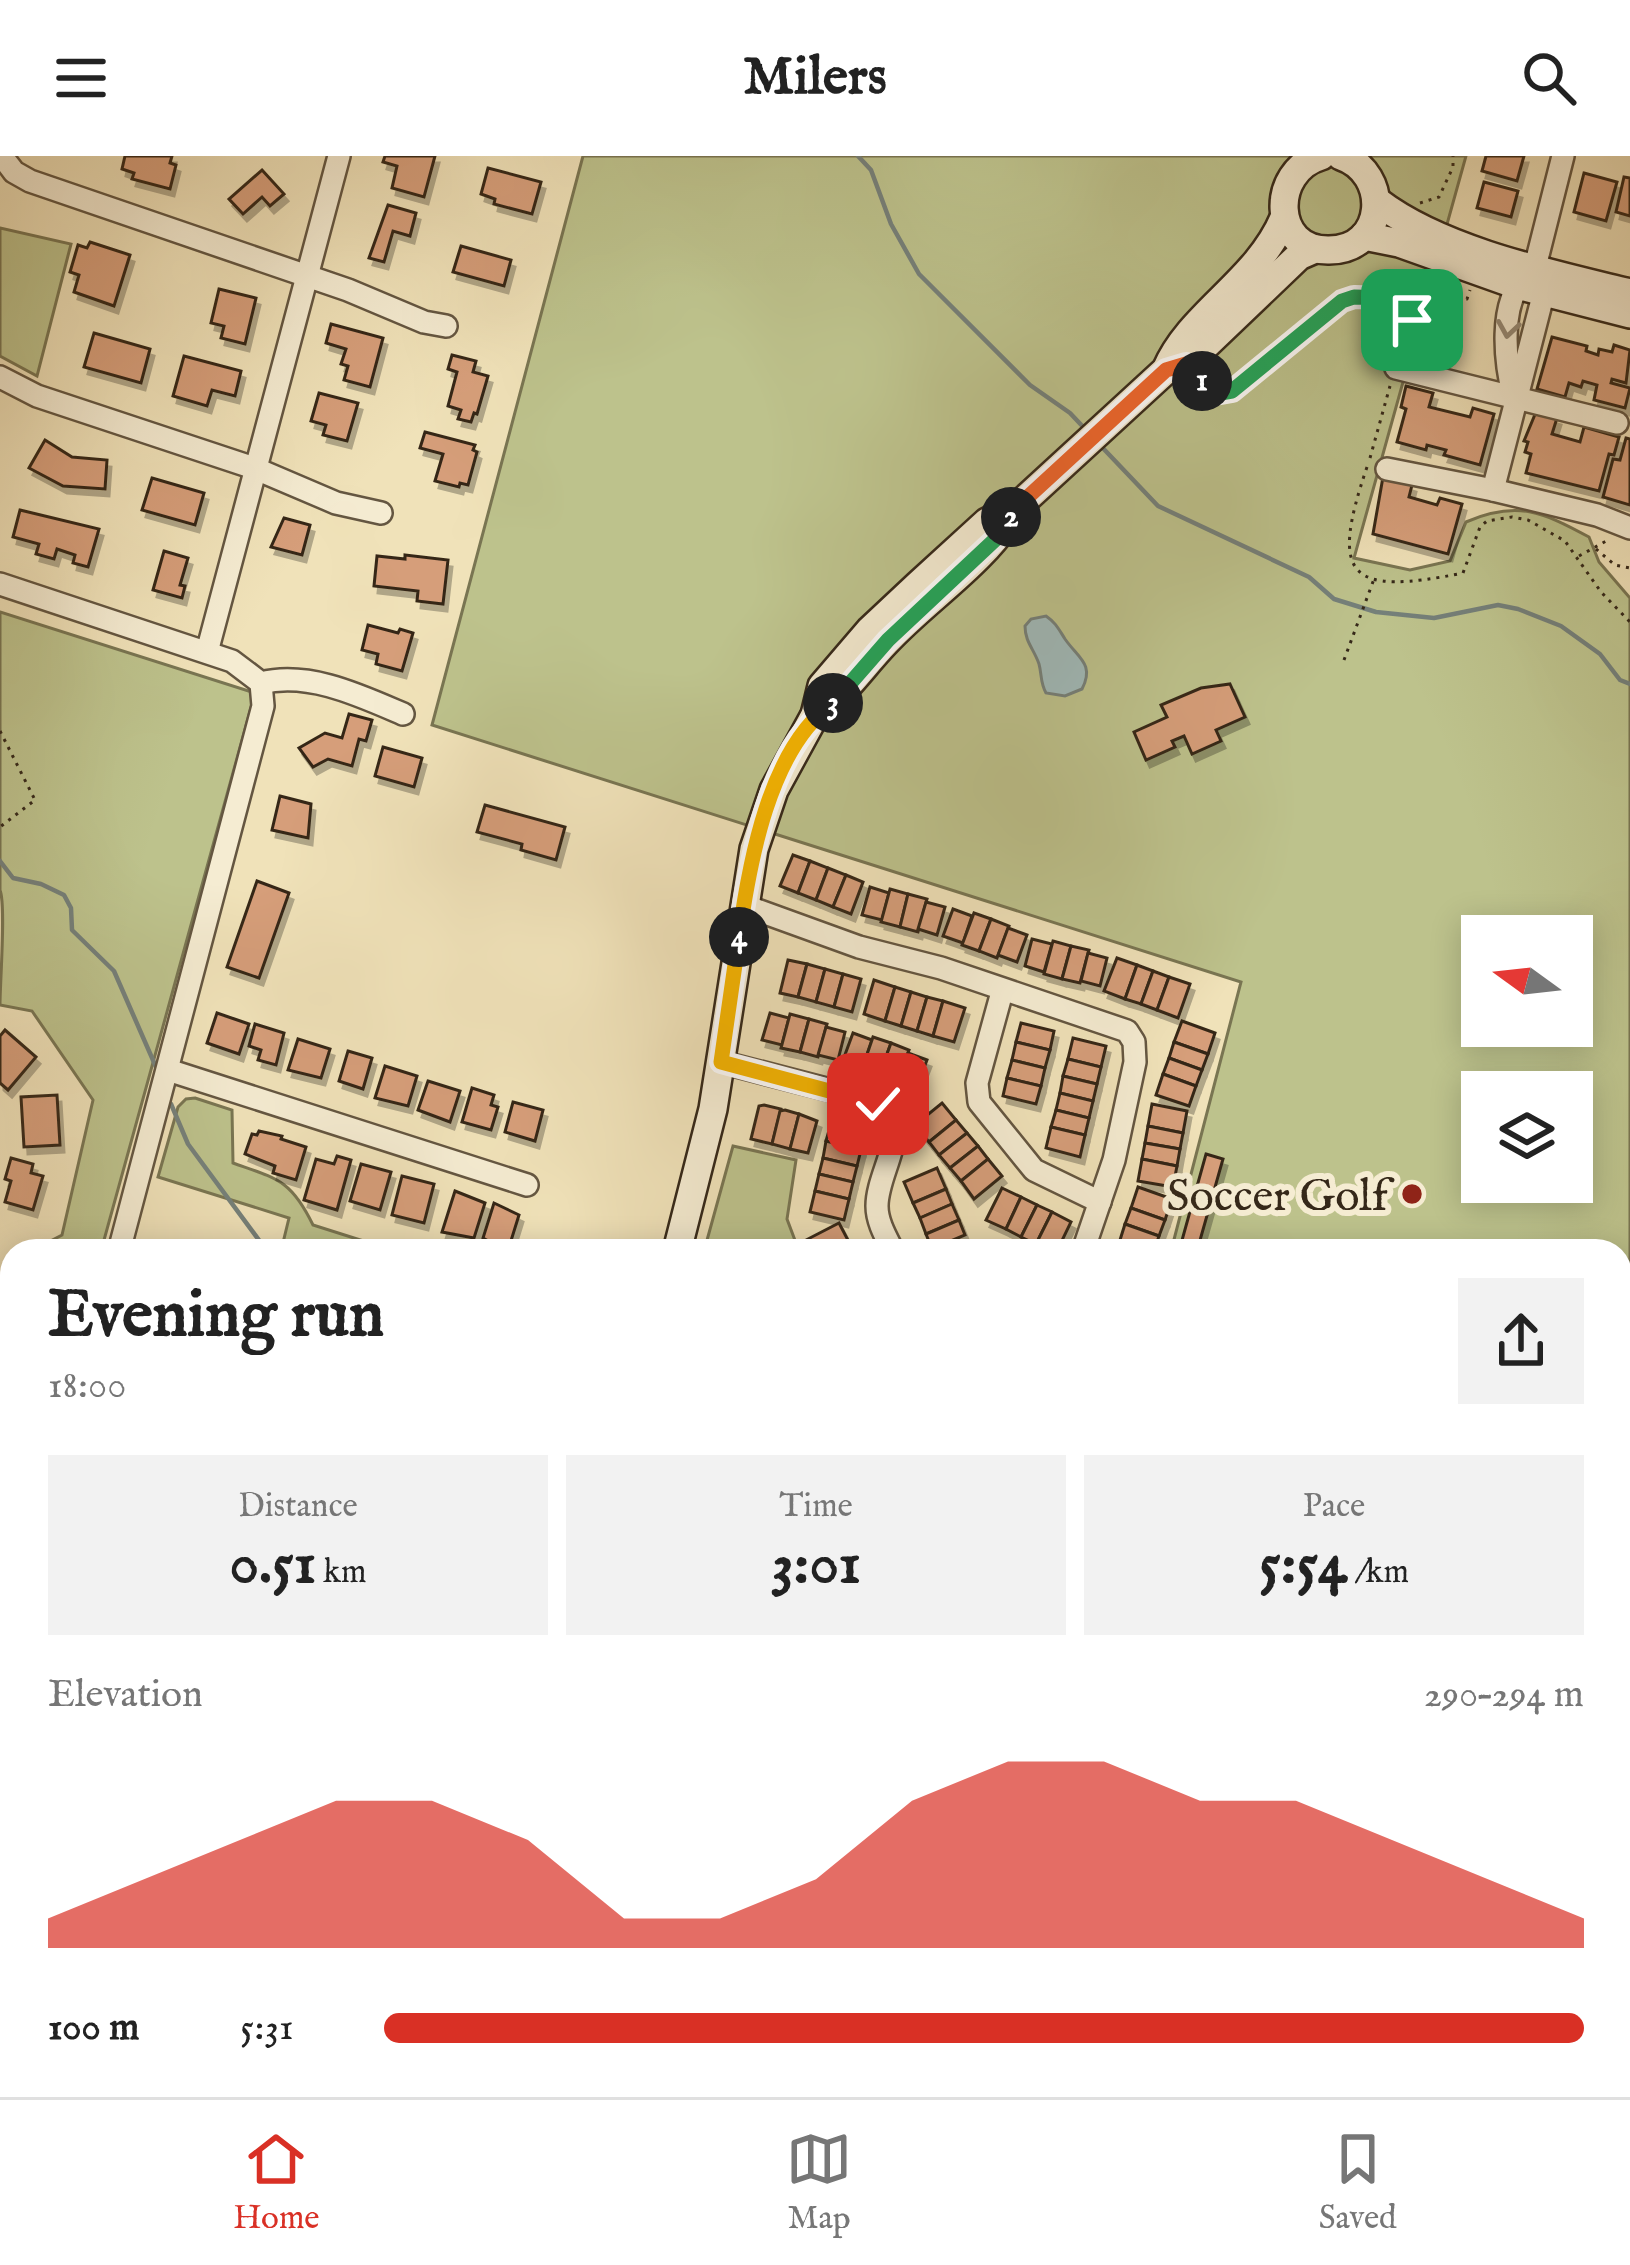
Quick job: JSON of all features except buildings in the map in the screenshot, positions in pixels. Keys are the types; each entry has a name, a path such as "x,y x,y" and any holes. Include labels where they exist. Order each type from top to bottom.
{"street":[{"path":"207,652 339,156"},
{"path":"1176,367 1176,346 1267,252 1284,218 1285,187 1293,172 1321,156"},
{"path":"1493,490 1514,398 1504,360 1532,281 1563,156"},
{"path":"4,159 30,181 446,326"},
{"path":"1284,218 1299,240 1315,248 1332,251 1352,246 1364,236 1378,202 1372,180 1355,160"},
{"path":"1378,202 1532,281 1630,314"},
{"path":"1364,236 1399,243 1476,271 1630,293"},
{"path":"680,1239 713,1109 754,849 774,790 815,716 822,686 870,629 987,522 1018,506 1299,256 1315,248"},
{"path":"1396,368 1617,423"},
{"path":"0,377 38,396 254,468 336,503 381,513"},
{"path":"1387,469 1597,515 1626,528"},
{"path":"0,584 207,652 232,662 261,683 263,706 122,1239"},
{"path":"261,683 287,676 358,695 403,714"},
{"path":"743,905 1118,1026 1134,1042 1135,1063 1114,1160 1087,1239"},
{"path":"1002,992 977,1083 979,1102 1034,1170 1100,1202"},
{"path":"721,1062 865,1099 885,1109 892,1117 894,1137 876,1210 888,1239"},
{"path":"168,1070 527,1185"}],"path":[{"path":"1442,211 1439,197 1453,156"},
{"path":"1412,207 1439,197"},
{"path":"1412,320 1429,317 1446,297 1467,299 1476,271"},
{"path":"1176,367 1215,394 1232,391 1342,301 1391,298 1408,310 1412,320 1358,493 1347,556 1354,570 1374,579 1427,580 1462,573 1480,527 1512,517 1546,528 1565,541 1601,592 1630,622"},
{"path":"1578,557 1621,537 1626,528"},
{"path":"1594,548 1604,559 1630,568"},
{"path":"1344,660 1374,579"},
{"path":"0,731 35,800 0,827"}],"green space":[{"path":"583,156 1466,156 1354,558 1410,570 1450,561 1466,522 1500,512 1529,512 1589,537 1599,562 1630,598 1630,1239 1174,1239 1241,982 432,725"},
{"path":"0,228 71,244 37,376 0,356"},
{"path":"0,612 255,693 104,1239 54,1239 62,1235 93,1100 32,1011 0,1005"},
{"path":"186,1099 232,1110 233,1163 282,1183 313,1225 357,1239 284,1239 289,1218 158,1177 178,1107"},
{"path":"733,1146 796,1160 787,1219 794,1239 707,1239"}],"water":[{"path":"1046,616 1086,667 1082,689 1065,696 1046,693 1026,637 1025,626 1031,619"}],"waterway":[{"path":"858,156 871,170 891,224 919,274 1030,385 1087,431"},
{"path":"1099,444 1158,506 1309,577 1334,599 1376,612 1434,618 1498,605 1518,609 1561,626 1600,654 1620,680 1630,684"},
{"path":"0,861 13,878 64,895 71,908 72,930 114,971 156,1067"},
{"path":"171,1104 188,1144 258,1239"}],"place":[{"name":"Soccer Golf","path":"1412,1194"}],"route":[{"path":"878,1104 721,1062 754,849 774,790 815,716 840,698 888,640 1000,535 1018,506 1166,370 1186,364 1215,394 1232,391 1342,301 1354,297 1391,298 1408,310 1412,320"}]}
